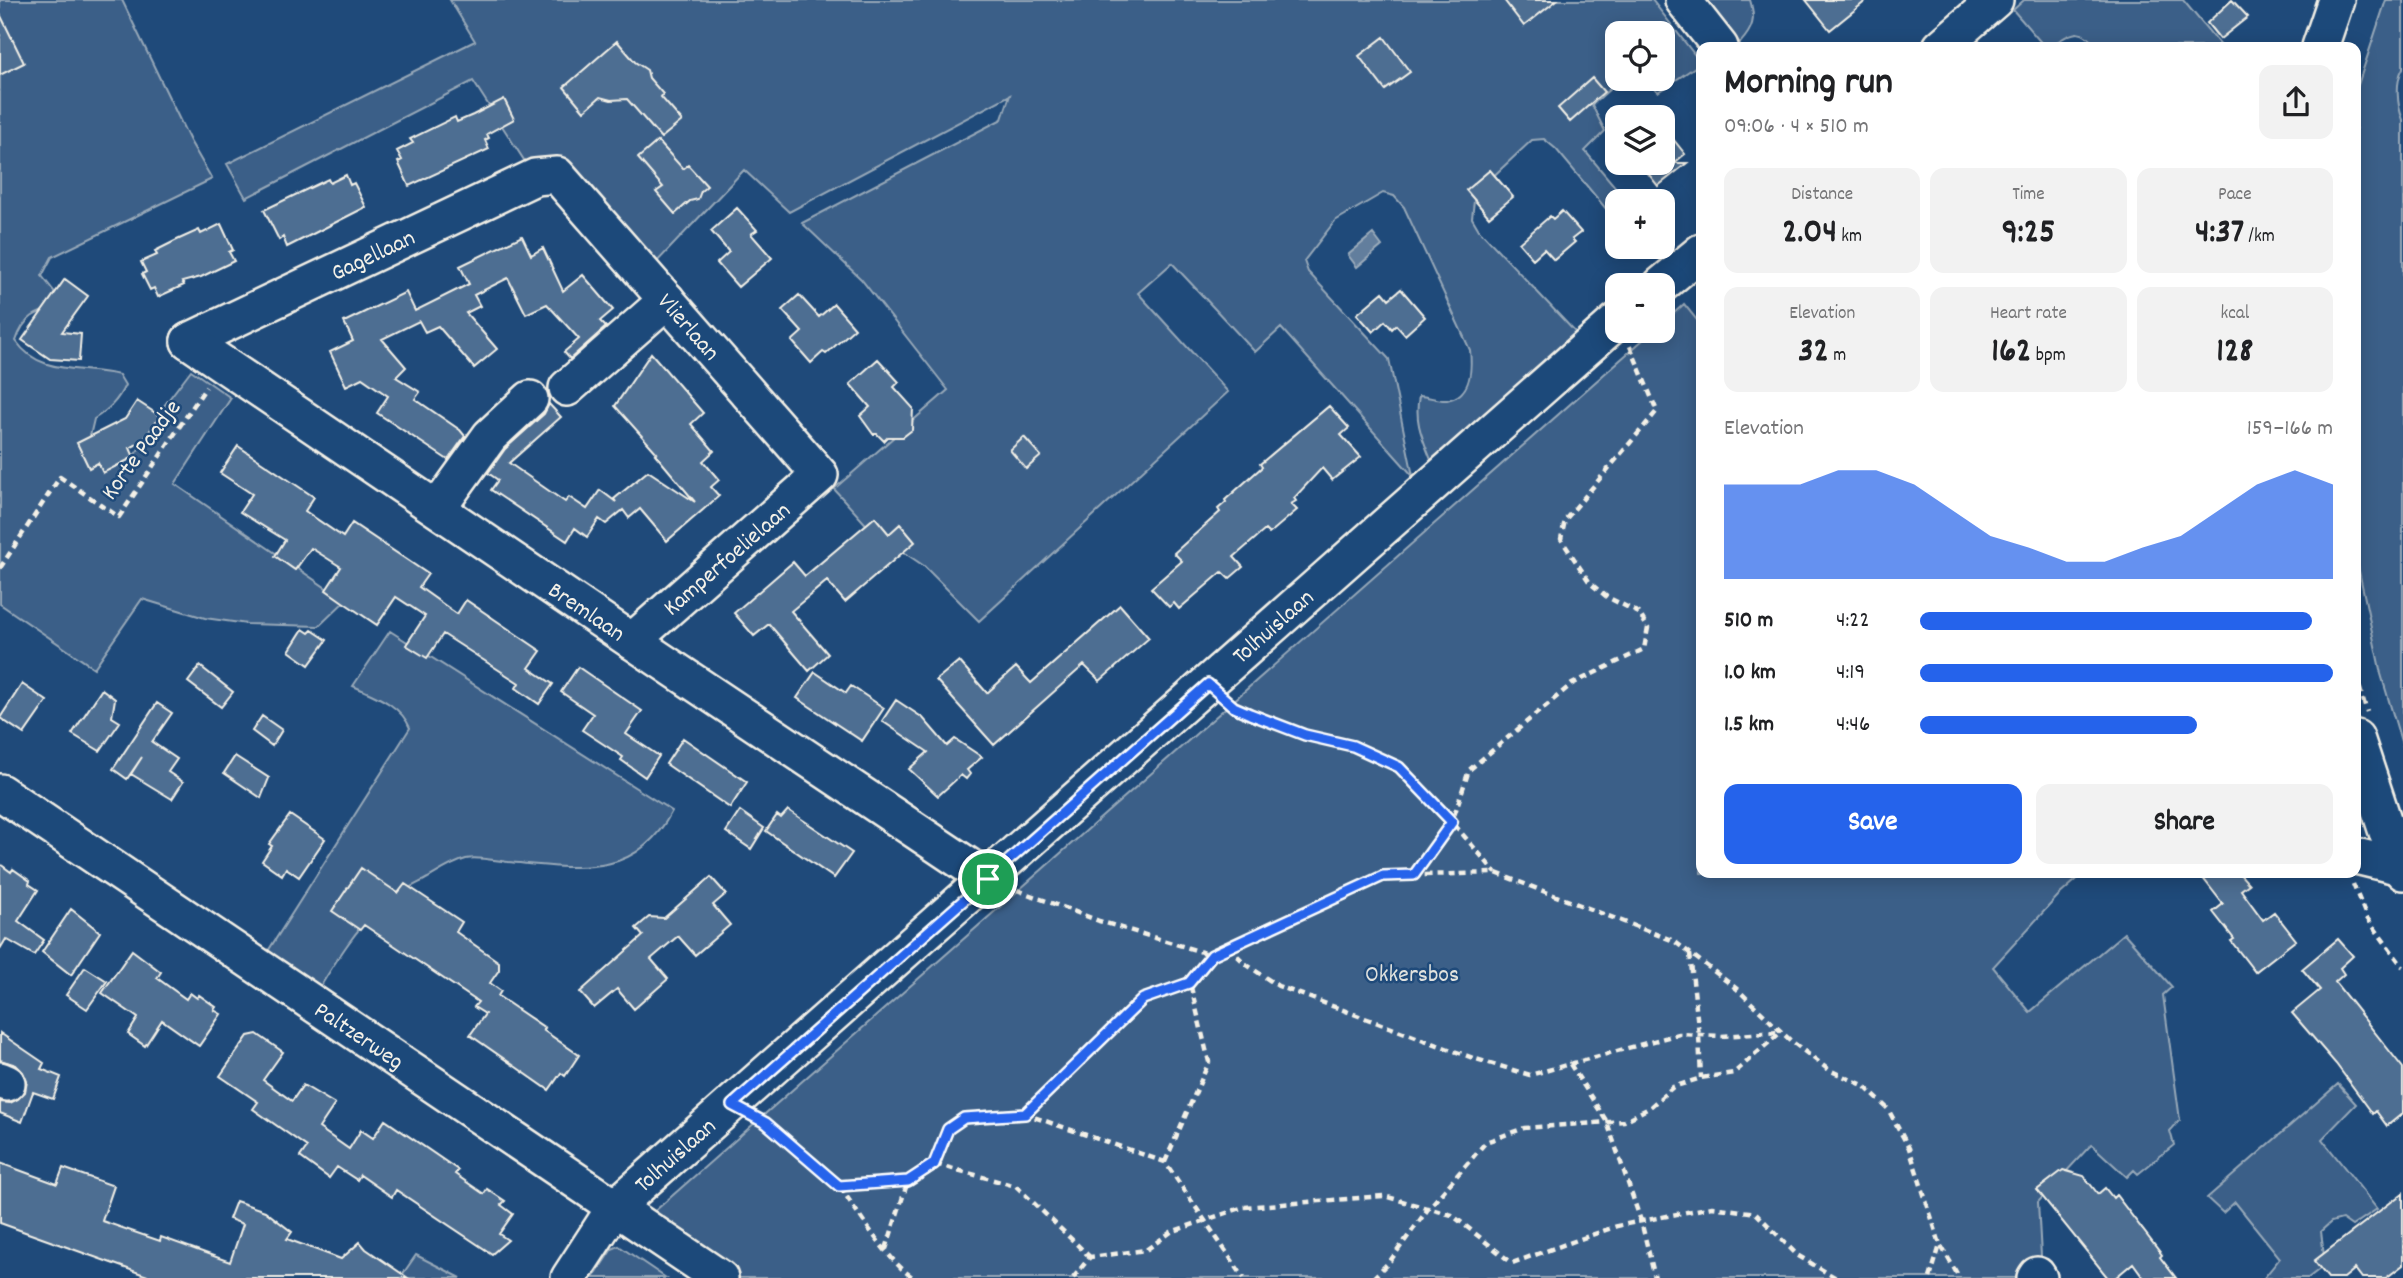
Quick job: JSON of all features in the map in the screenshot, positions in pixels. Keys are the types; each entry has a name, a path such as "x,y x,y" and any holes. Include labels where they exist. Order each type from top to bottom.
{"street":[{"path":"1683,0 1716,42"},
{"path":"1947,42 1995,0"},
{"path":"2322,42 2336,0"},
{"name":"Vlierlaan","path":"557,176 820,475"},
{"name":"Gagellaan","path":"189,341 535,177 557,176"},
{"path":"1675,273 1696,256"},
{"path":"567,388 667,300"},
{"name":"Bremlaan","path":"189,341 988,879"},
{"name":"Tolhuislaan","path":"569,1278 615,1207 1208,684 1610,343"},
{"path":"438,508 490,436 530,399"},
{"name":"Kamperfoelielaan","path":"632,641 820,475"},
{"path":"2361,753 2393,850 2402,869"},
{"name":"Paltzerweg","path":"0,792 720,1278"},
{"path":"2361,857 2402,869"}],"path":[{"path":"1414,875 1452,822 1469,770 1572,684 1644,649 1648,628 1639,612 1607,597 1590,583 1561,539 1565,520 1657,411 1628,343"},
{"name":"Korte Paadje","path":"0,568 60,477 119,517 222,363"},
{"path":"1208,684 1234,707 1250,714 1305,735 1353,746 1399,767 1496,873"},
{"path":"1025,1114 1143,999 1189,983 1212,955 1383,876 1496,873 1674,941 1737,989 1781,1032 1829,1070 1863,1086 1888,1109 1909,1148 1940,1244 1959,1278"},
{"path":"2351,878 2367,918 2403,967"},
{"path":"988,879 1099,921 1212,955"},
{"path":"1228,947 1247,965 1278,986 1473,1058 1530,1075 1679,1034 1722,1036 1781,1032"},
{"path":"1690,953 1701,1078"},
{"path":"1165,1162 1209,1062 1189,983"},
{"path":"1373,1278 1390,1261 1428,1209 1486,1142 1524,1128 1624,1121 1649,1108 1673,1087 1701,1078 1734,1073 1781,1032"},
{"path":"1570,1064 1607,1122 1641,1221 1655,1278"},
{"path":"732,1105 766,1123 839,1186 886,1249 909,1276 915,1278"},
{"path":"839,1186 908,1181 934,1164 948,1129 964,1118 1025,1114 1165,1162 1244,1278"},
{"path":"934,1164 1016,1186 1090,1256"},
{"path":"886,1249 908,1181"},
{"path":"1073,1278 1090,1256 1146,1250 1171,1231 1244,1207 1384,1196 1452,1215 1512,1263 1617,1226 1712,1206 1756,1213 1797,1255 1836,1278"},
{"path":"1930,1278 1940,1244"}],"green space":[{"path":"0,0 122,0 190,141 212,179 52,257 42,276 64,304 34,315 24,325 16,341 37,360 49,365 119,375 125,385 122,391 112,405 94,419 90,436 94,451 133,457 160,411 191,370 231,398 175,484 345,601 319,626 247,624 205,618 142,599 94,668 0,604"},
{"path":"450,0 1652,0 1668,21 1605,21 1605,91 1608,91 1592,105 1605,131 1585,151 1617,189 1605,189 1605,208 1556,149 1544,139 1532,140 1485,184 1474,201 1472,218 1479,230 1576,333 1431,460 1418,421 1419,396 1447,400 1461,393 1469,381 1470,350 1404,207 1394,196 1383,193 1335,221 1304,261 1308,272 1389,359 1413,476 1281,328 1255,352 1172,263 1138,293 1228,392 979,621 924,566 871,530 834,489 948,390 861,279 802,223 1002,119 1010,95 789,212 744,170 654,265 533,174 473,81 246,198 227,164 475,41"},
{"path":"1706,0 1750,0 1752,23 1748,33 1739,42"},
{"path":"2024,0 2183,0 2218,42 2092,42 2083,34 2077,33 2056,42 2041,42 2013,10"},
{"path":"2386,0 2403,0 2403,68 2398,94 2403,120 2403,748 2381,674 2361,580 2361,76"},
{"path":"1675,30 1696,57 1696,66 1675,81"},
{"name":"Okkersbos","path":"1684,304 1696,319 1696,878 2078,878 2058,896 1993,967 2030,1012 2124,933 2172,987 2163,995 2180,1120 2170,1131 2174,1145 2138,1174 2134,1170 2127,1177 2092,1145 2089,1147 2038,1202 2041,1256 2023,1278 734,1278 647,1218 1639,343 1675,343 1675,312"},
{"path":"390,631 672,811 657,834 641,849 602,865 557,866 476,858 451,865 383,904 352,939 315,995 263,959 410,728 393,707 353,686"},
{"path":"2338,1084 2356,1104 2322,1139 2377,1209 2352,1226 2342,1219 2331,1222 2321,1231 2325,1265 2308,1278 2264,1278 2280,1258 2235,1202 2223,1213 2207,1198"},
{"path":"619,1246 666,1278 593,1278 612,1249"},
{"path":"416,1255 461,1278 400,1278"}],"shaded area":[{"path":"1373,234 1382,246 1357,267 1348,255"}],"building":[{"path":"1504,0 1557,0 1524,26"},
{"path":"1806,0 1867,0 1830,30"},
{"path":"2232,0 2248,17 2220,39 2207,23"},
{"path":"0,14 24,63 0,75"},
{"path":"1384,37 1410,72 1385,90 1359,56"},
{"path":"617,41 635,62 647,70 649,78 663,94 661,97 682,121 661,138 627,99 611,100 600,97 584,111 564,87"},
{"path":"1592,78 1604,92 1570,122 1558,108"},
{"path":"504,99 514,119 487,134 489,138 485,140 489,149 409,186 398,162 402,160 397,151 413,143 410,139 455,117 457,122"},
{"path":"658,141 683,169 688,165 707,186 698,199 690,201 675,214 656,192 663,187 638,158"},
{"path":"1675,141 1685,154 1675,162"},
{"path":"1675,163 1687,163 1675,173"},
{"path":"1490,170 1513,197 1489,217 1466,190"},
{"path":"346,175 350,185 354,183 366,207 287,247 283,237 279,240 264,210 328,179 330,183"},
{"path":"1649,175 1672,175 1658,186"},
{"path":"737,208 757,230 751,234 772,258 738,287 717,263 729,252 711,231"},
{"path":"1562,211 1581,232 1572,239 1575,242 1554,260 1544,249 1533,259 1519,243 1550,216 1553,219"},
{"path":"221,224 233,250 229,252 234,261 201,277 182,282 184,285 158,297 154,288 150,290 142,274 146,272 141,262 157,255 155,251 177,240 199,230 201,234"},
{"path":"522,236 531,255 543,248 563,291 583,275 613,310 600,321 606,327 570,359 564,352 579,339 547,304 526,314 508,278 474,295 480,306 466,313 497,349 474,368 438,326 425,332 419,321 382,339 406,367 396,377 420,392 415,399 465,436 448,460 377,413 388,396 362,378 346,386 330,352 353,341 344,322 406,292 415,311 469,284 460,266"},
{"path":"65,279 88,296 62,332 81,334 79,361 50,359 22,340"},
{"path":"1401,289 1425,317 1405,335 1396,325 1392,329 1385,321 1373,332 1357,314 1383,292 1389,299"},
{"path":"799,295 819,317 834,304 855,328 826,354 823,352 811,363 792,341 802,332 782,310"},
{"path":"651,353 703,413 691,424 714,451 703,461 719,480 711,487 719,496 667,541 640,509 629,518 623,510 606,524 599,519 587,537 575,528 567,541 491,490 498,480 488,473 505,449 544,414 549,404 561,417 509,463 565,502 569,497 587,509 600,490 616,502 614,499 648,471 695,502 655,454 657,453 615,406"},
{"path":"878,359 899,382 894,387 913,408 912,430 903,437 888,437 884,441 877,434 873,434 860,416 870,407 850,384"},
{"path":"137,401 160,416 143,441 130,448 134,457 103,473 98,463 89,468 77,443 125,419"},
{"path":"1329,406 1349,428 1341,435 1361,457 1332,480 1322,468 1294,498 1296,501 1291,504 1297,510 1269,534 1265,530 1234,557 1243,567 1229,579 1222,572 1179,609 1174,603 1169,607 1151,588 1182,561 1174,553 1220,512 1218,509 1225,500 1262,467 1260,464"},
{"path":"1024,437 1041,456 1026,469 1010,450"},
{"path":"238,446 314,497 305,511 343,537 352,523 428,574 419,587 457,614 466,600 541,651 529,668 553,684 539,704 516,688 519,683 443,634 427,658 406,645 425,616 396,597 377,625 343,602 326,590 341,567 311,548 295,570 275,556 285,540 240,512 252,494 220,473"},
{"path":"875,517 889,534 900,524 915,542 845,602 827,581 791,611 828,654 809,671 769,624 754,636 734,613 793,562 805,576"},
{"path":"1120,605 1149,638 1100,681 1084,665 994,745 936,680 959,661 987,693 1016,667 1031,683"},
{"path":"303,629 309,633 312,630 327,640 309,665 289,651"},
{"path":"200,666 233,692 221,707 188,682"},
{"path":"578,667 642,711 626,734 659,756 645,777 621,760 623,757 582,730 593,714 561,692"},
{"path":"815,672 846,693 851,686 884,708 862,741 797,698"},
{"path":"22,684 47,701 24,734 0,718"},
{"path":"102,689 115,699 112,717 120,722 100,751 72,734"},
{"path":"896,700 923,718 947,746 955,739 982,757 967,770 970,774 966,779 961,775 938,796 909,769 928,752 882,721"},
{"path":"157,703 172,713 152,742 177,759 168,772 183,782 172,799 131,774 142,757 127,779 113,769"},
{"path":"262,716 282,730 272,746 252,731"},
{"path":"683,738 747,782 730,808 666,764"},
{"path":"235,756 269,778 261,798 224,773"},
{"path":"788,810 852,853 834,878 766,831 777,815 781,818"},
{"path":"740,811 764,828 751,849 726,832"},
{"path":"290,815 325,839 299,877 286,868 282,875 262,861 272,846 269,844"},
{"path":"0,864 11,872 13,869 38,890 18,921 44,940 34,955 6,939 0,949"},
{"path":"361,868 398,893 405,884 462,922 456,932 499,962 499,970 490,983 501,991 498,996 579,1055 565,1076 561,1073 549,1090 470,1035 485,1014 474,1007 478,1002 364,925 360,930 332,911"},
{"path":"711,877 726,894 713,905 730,925 695,955 678,936 651,959 668,979 634,1009 617,989 594,1008 580,992 643,936 636,928 649,917 664,918"},
{"path":"2203,878 2244,878 2249,884 2241,890 2263,920 2274,912 2296,940 2255,972 2213,912 2223,904"},
{"path":"71,909 100,932 71,975 42,952"},
{"path":"2338,939 2353,956 2340,968 2344,974 2335,982 2403,1068 2403,1113 2387,1126 2376,1111 2373,1114 2336,1064 2292,1013 2320,990 2302,969"},
{"path":"132,950 161,972 157,978 186,999 190,993 197,998 199,995 221,1014 199,1046 162,1020 145,1046 128,1034 138,1018 102,993"},
{"path":"85,967 107,981 87,1009 66,995"},
{"path":"0,1033 44,1063 41,1069 61,1077 53,1099 33,1092 22,1122 0,1113 0,1102 10,1103 18,1099 25,1092 27,1081 16,1065 0,1060"},
{"path":"257,1034 283,1052 263,1080 292,1101 303,1085 335,1104 319,1128 349,1149 361,1130 373,1138 385,1120 458,1170 455,1174 484,1194 487,1189 505,1201 501,1205 513,1214 499,1234 508,1240 492,1254 396,1190 392,1197 360,1175 357,1180 337,1167 329,1178 300,1157 307,1147 253,1109 258,1102 220,1076 248,1036"},
{"path":"0,1163 57,1184 63,1168 114,1186 102,1221 160,1241 161,1237 230,1262 243,1224 229,1219 236,1201 265,1211 292,1232 287,1239 341,1259 360,1242 408,1278 153,1278 0,1223"},
{"path":"2063,1170 2084,1176 2098,1194 2105,1188 2113,1198 2116,1195 2162,1255 2160,1257 2176,1278 2144,1278 2133,1263 2115,1278 2108,1278 2037,1190"},
{"path":"2403,1193 2403,1265 2386,1278 2362,1278 2355,1269 2344,1278 2328,1278 2314,1261"}],"route":[{"path":"1208,684 1234,707 1250,714 1305,735 1353,746 1399,767 1452,822 1414,875 1383,876 1212,955 1189,983 1143,999 1025,1114 964,1118 948,1129 934,1164 908,1181 839,1186 766,1123 732,1105 988,879 1208,684"}]}
